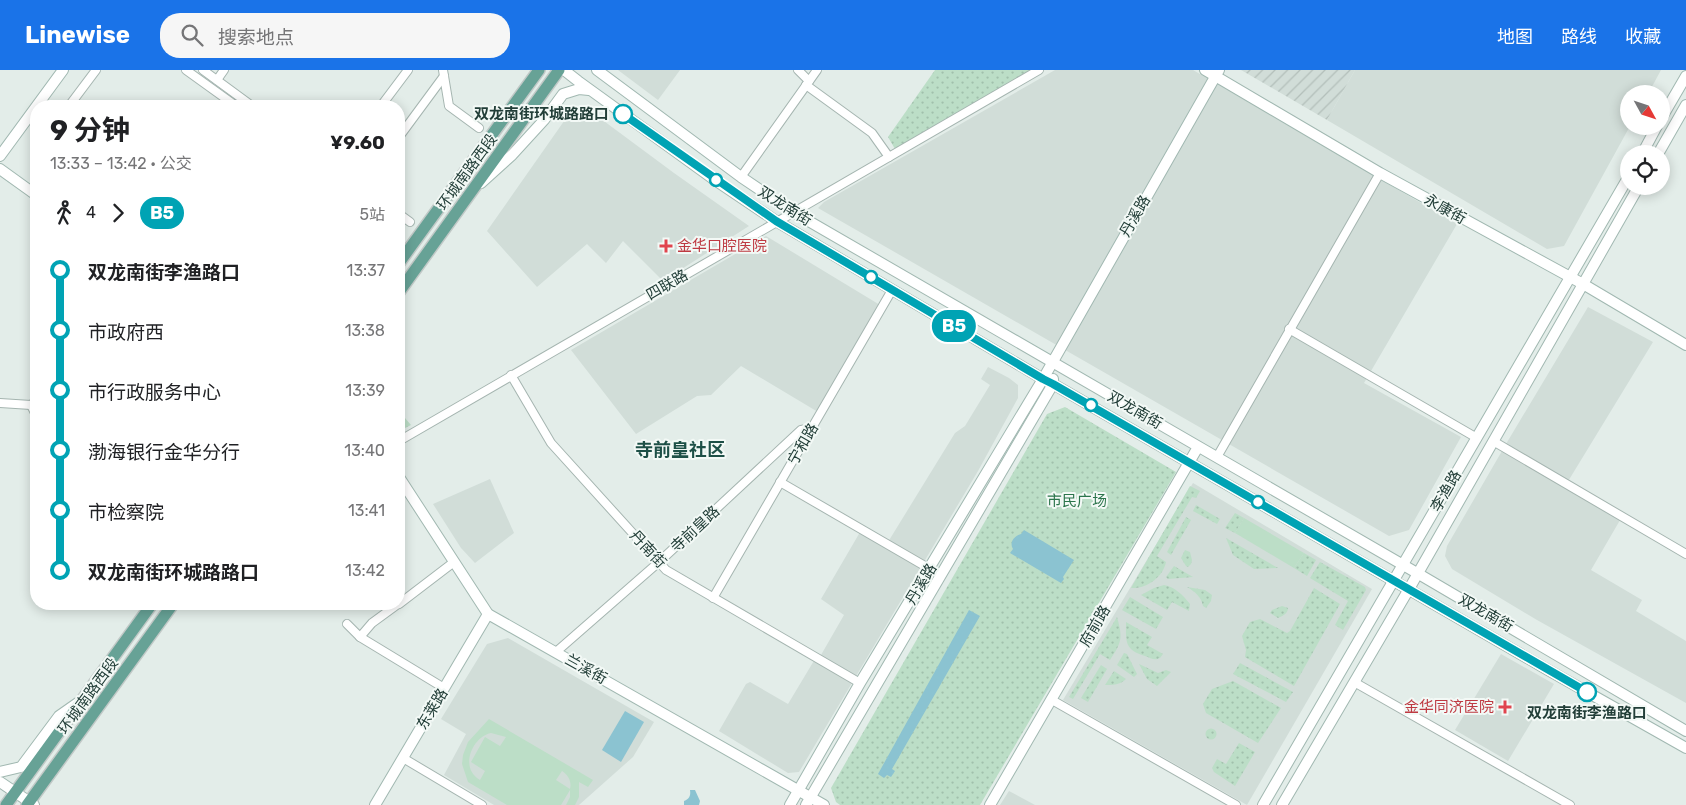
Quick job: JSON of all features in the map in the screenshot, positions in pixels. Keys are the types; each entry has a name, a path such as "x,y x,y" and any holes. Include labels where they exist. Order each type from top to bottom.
{"main road":[{"path":"41,100 63,70"},
{"name":"环城南路西段","path":"405,255 539,70"},
{"name":"环城南路西段","path":"405,284 559,70"},
{"name":"双龙南街","path":"564,70 776,221 1043,379 1686,748"},
{"name":"双龙南街","path":"597,70 741,177 793,212 1686,731"},
{"name":"永康街","path":"1205,70 1217,73 1380,173 1583,284 1686,345"},
{"name":"丹溪路","path":"790,805 860,683 1043,379 1217,73"},
{"path":"1670,104 1686,76"},
{"path":"471,192 512,155 544,120 563,94 579,90 591,91"},
{"path":"1663,145 1686,104"},
{"path":"0,156 30,115"},
{"path":"0,169 30,191"},
{"name":"李渔路","path":"1263,805 1620,192"},
{"name":"李渔路","path":"1282,805 1634,195"},
{"path":"1052,363 1053,384"},
{"name":"丹溪路","path":"808,801 1053,384"},
{"name":"府前路","path":"990,805 1198,447"},
{"name":"兰溪街","path":"405,486 488,614 799,790 808,801 824,805"},
{"name":"环城南路西段","path":"6,805 148,610"},
{"name":"环城南路西段","path":"30,804 169,610"},
{"name":"东莱路","path":"375,805 488,614"},
{"path":"0,772 21,767 59,716 82,700"},
{"path":"0,782 30,804"}],"street":[{"path":"74,100 96,70"},
{"path":"186,70 228,100"},
{"path":"203,70 244,100"},
{"path":"217,80 224,70"},
{"path":"386,100 408,70"},
{"path":"798,70 808,83 872,133 889,157"},
{"path":"741,177 817,70"},
{"name":"四联路","path":"405,437 1039,70"},
{"path":"444,73 449,106 479,128"},
{"path":"405,128 444,73"},
{"path":"1217,458 1289,329 1380,173"},
{"path":"405,218 410,222"},
{"name":"宁和路","path":"713,598 892,290"},
{"path":"1289,329 1477,438"},
{"name":"丹南街","path":"511,375 551,444 666,570 860,683"},
{"path":"0,403 30,403"},
{"name":"寺前皇路","path":"556,652 659,562 801,430 812,428"},
{"path":"1493,441 1686,554"},
{"path":"780,482 930,569"},
{"path":"405,599 454,562"},
{"path":"360,637 372,623 390,610"},
{"path":"346,624 360,637 444,688"},
{"path":"1354,682 1570,805"},
{"path":"1052,700 1236,805"},
{"path":"403,758 482,805"}],"shaded area":[{"path":"618,70 680,70 658,100"},
{"path":"1055,70 1193,70 1457,224 1364,383 1461,437 1409,530 1389,536 818,208 824,202"},
{"path":"1241,70 1355,70 1327,120"},
{"path":"1355,70 1661,70 1653,85 1620,85 1620,135 1625,135 1564,246 1547,249 1327,120"},
{"path":"589,110 749,226 663,281 623,241 606,263 587,244 537,287 487,231 569,114"},
{"path":"766,236 880,305 818,412 741,366 711,395 697,396 636,434 571,350"},
{"path":"1588,307 1653,342 1567,483 1623,515 1591,570 1642,600 1636,611 1686,641 1686,703 1537,620 1452,569 1445,556 1447,546"},
{"path":"988,367 1018,385 1018,398 978,471 799,772 788,773 719,731 746,684 750,682 788,704 818,654 821,655 844,615 821,599 863,527 888,542 955,433 965,426 990,385 981,379"},
{"path":"490,479 514,533 475,563 461,548 433,504"},
{"path":"1193,483 1372,589 1247,805 1063,700"},
{"path":"508,638 654,722 633,757 579,805 494,805 444,775 466,734 441,719 487,644"},
{"name":"金华同济医院","path":"1501,654 1554,684 1508,761 1455,730"},
{"path":"1009,791 1035,805 1000,805"}],"green space":[{"path":"935,70 1031,70 895,149 888,137"},
{"name":"市民广场","path":"1065,407 1176,472 980,805 840,805 836,802 831,788 1047,414"},
{"path":"405,418 411,425 405,428"},
{"path":"1190,486 1200,491 1196,498 1192,497 1157,556 1166,562 1162,573 1148,584 1131,588"},
{"path":"1196,505 1220,519 1217,524 1193,511"},
{"path":"1235,513 1244,518 1235,533 1225,528"},
{"path":"1186,517 1191,520 1171,555 1167,552"},
{"path":"1244,518 1304,553 1294,568 1235,533"},
{"path":"1226,538 1278,568 1254,569 1233,555"},
{"path":"1185,550 1190,552 1192,560 1188,567 1181,558"},
{"path":"1304,553 1316,560 1307,576 1294,568"},
{"path":"1320,562 1365,587 1366,590 1343,630 1335,625 1348,601 1310,578"},
{"path":"1174,566 1193,577 1168,579 1166,577"},
{"path":"1164,585 1175,590 1185,598 1190,604 1189,611 1172,602 1167,610 1141,595"},
{"path":"1187,587 1205,590 1212,595 1211,601 1206,608 1197,595"},
{"path":"1314,588 1340,604 1294,686 1245,657 1246,650 1242,636 1250,622 1260,619 1287,633 1290,631"},
{"path":"1130,597 1163,617 1156,629 1122,610"},
{"path":"1282,606 1288,608 1283,616 1278,618 1270,613 1272,610"},
{"path":"1117,617 1121,635 1114,654 1110,660 1100,654 1073,699 1069,697"},
{"path":"1126,622 1152,637 1147,645 1163,654 1160,658 1156,659 1138,654 1130,648 1126,640"},
{"path":"1124,653 1127,654 1137,674 1134,677 1117,665"},
{"path":"1240,663 1293,692 1286,702 1233,674"},
{"path":"1139,664 1158,673 1166,670 1171,672 1157,686 1147,679"},
{"path":"1101,665 1107,669 1088,702 1081,698"},
{"path":"1114,671 1126,679 1119,684 1105,685"},
{"path":"1233,681 1281,708 1258,743 1206,713 1203,704 1212,689"},
{"path":"489,719 593,780 588,787 579,782 579,797 575,805 566,805 570,797 570,790 561,805 507,805 468,782 462,764 468,742","holes":["491,733 506,737 500,746 485,737 471,762 485,771 480,780 474,775 469,761 478,740","562,771 569,778 570,789 556,780"]},
{"path":"1209,729 1213,729 1216,734 1215,738 1209,739 1206,736 1206,732"},
{"path":"1239,743 1255,752 1235,786 1214,772 1212,768 1217,759 1226,764"}],"water":[{"path":"1024,530 1074,560 1061,583 1010,553 1013,549 1013,540"},
{"path":"969,610 980,616 892,769 895,771 891,777 887,775 884,778 878,774"},
{"path":"625,711 644,722 621,762 602,750"},
{"path":"690,790 695,790 700,801 699,805 684,805 684,801 690,796"}],"bus line":[{"name":"B5","path":"623,114 776,221 1043,379 1587,692"}],"place":[{"name":"双龙南街环城路路口","path":"623,114"},
{"name":"金华口腔医院","path":"666,246"},
{"name":"双龙南街李渔路口","path":"1587,692"},
{"name":"金华同济医院","path":"1505,707"}],"district":[{"name":"寺前皇社区","path":"680,450"}]}
